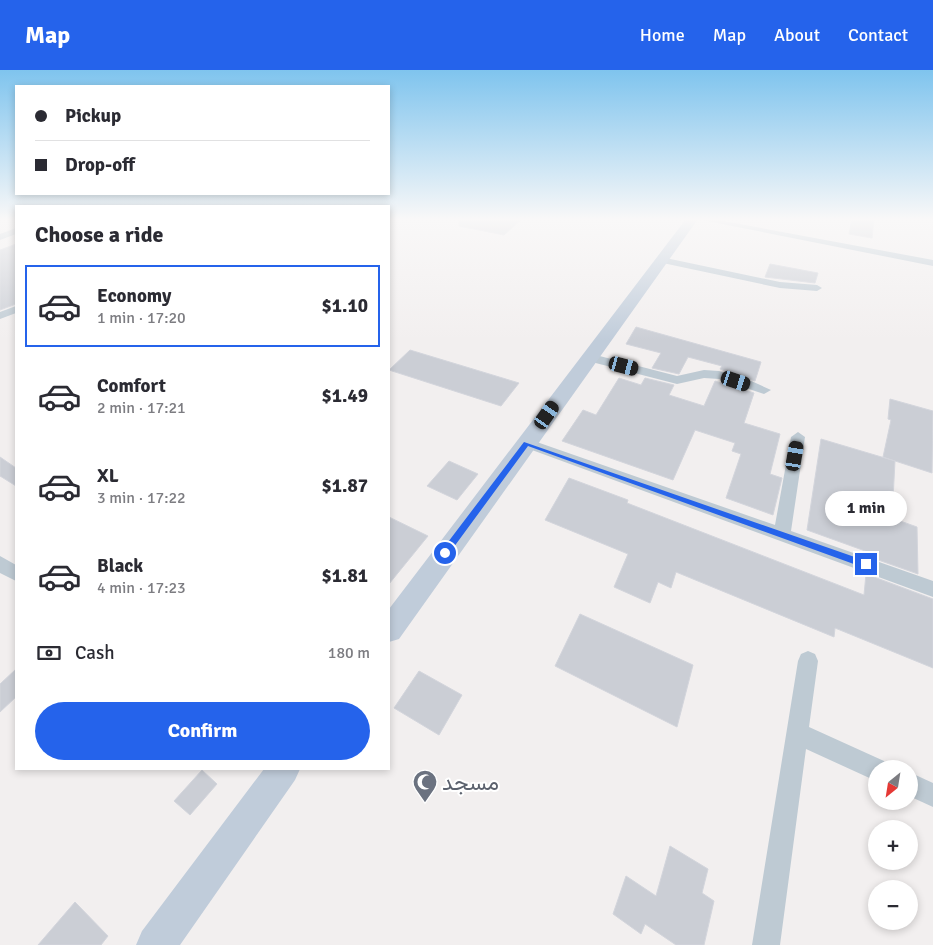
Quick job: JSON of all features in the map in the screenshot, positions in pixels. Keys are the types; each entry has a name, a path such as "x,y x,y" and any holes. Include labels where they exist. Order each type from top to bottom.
{"main road":[{"path":"390,629 661,260"},
{"path":"156,945 283,770"}],"street":[{"path":"661,260 780,285 817,288"},
{"path":"916,260 933,263"},
{"path":"0,316 15,309"},
{"path":"588,357 678,380 691,379 702,374 713,374 764,390"},
{"path":"782,533 798,436"},
{"path":"526,443 782,533 933,589"},
{"path":"0,563 15,573"},
{"path":"766,945 808,662"},
{"path":"798,733 868,765"},
{"path":"918,788 933,795"}],"building":[{"path":"0,260 15,260 15,304 0,310"},
{"path":"770,264 818,273 815,283 765,277"},
{"path":"636,327 761,362 755,381 720,369 722,366 688,357 679,374 652,368 661,353 626,344"},
{"path":"410,350 519,383 501,406 390,369"},
{"path":"619,378 641,385 645,378 674,385 669,395 704,406 715,381 754,393 744,423 780,434 770,474 782,478 773,515 726,498 741,454 732,451 735,443 695,430 673,480 562,441 583,410 596,415"},
{"path":"890,399 933,411 932,473 883,457 891,420 888,419"},
{"path":"821,439 895,461 892,518 917,527 918,574 867,556 868,552 807,530"},
{"path":"0,457 15,467 15,485 0,476"},
{"path":"449,461 478,474 457,500 427,486"},
{"path":"569,478 628,500 627,503 864,595 866,574 933,599 933,668 835,628 834,637 676,572 671,588 658,582 650,603 614,587 628,554 545,520"},
{"path":"390,517 428,536 390,583"},
{"path":"580,614 693,665 677,727 555,666"},
{"path":"15,670 15,698 0,712 0,684"},
{"path":"419,671 462,695 439,735 394,708"},
{"path":"202,770 217,784 190,815 174,801"},
{"path":"670,846 708,869 702,893 714,901 704,945 676,945 645,924 641,934 613,914 626,876 656,896"},
{"path":"75,902 108,936 101,945 38,945"}],"place":[{"name":"مسجد","path":"425,803"}],"route":[{"path":"445,553 526,443 866,564"}]}
